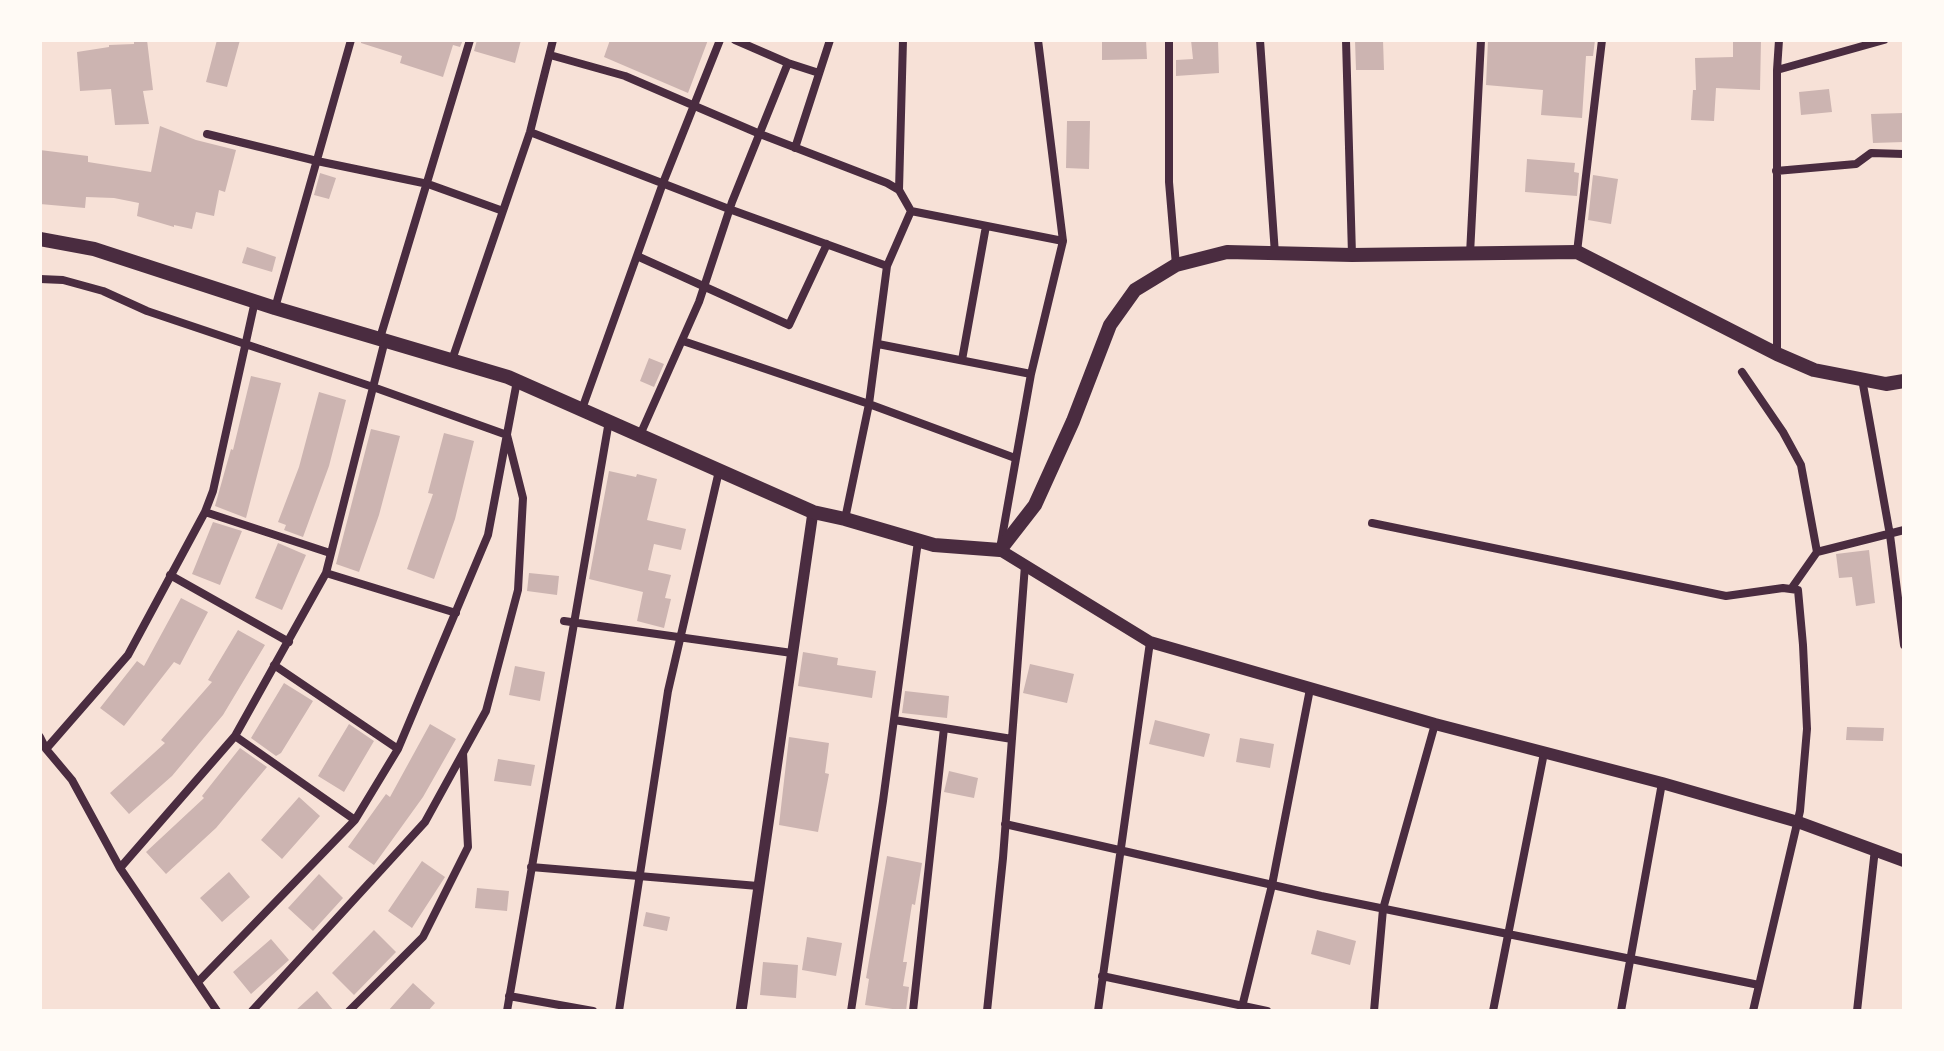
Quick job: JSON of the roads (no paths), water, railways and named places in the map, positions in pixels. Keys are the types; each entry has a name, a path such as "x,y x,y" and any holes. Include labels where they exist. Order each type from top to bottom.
{"main road":[{"path":"40,239 94,249 275,308 517,381 813,512 934,545 1000,550 1150,642 1435,724 1798,822 1904,861"},
{"path":"1000,550 1035,505 1073,421 1110,325 1135,290 1176,265 1227,252 1352,255 1577,252 1814,370 1886,384 1904,381"}],"street":[{"path":"275,308 351,40"},
{"path":"120,868 235,736 326,573 373,387 382,339 470,40"},
{"path":"452,360 530,132 553,40"},
{"path":"582,409 663,183 720,40"},
{"path":"735,40 819,73"},
{"path":"795,148 830,40"},
{"path":"899,190 903,40"},
{"path":"1000,550 1031,374 1063,241 1038,40"},
{"path":"1169,40 1169,182 1176,265"},
{"path":"1260,40 1275,254"},
{"path":"1346,40 1352,255"},
{"path":"1470,255 1481,40"},
{"path":"1577,252 1602,40"},
{"path":"1777,354 1779,40"},
{"path":"1777,70 1884,40"},
{"path":"550,55 625,76 760,134 887,183 899,190 911,211 1063,241"},
{"path":"640,435 683,341 729,209 788,63"},
{"path":"530,132 887,266"},
{"path":"207,134 428,184 503,211"},
{"path":"1776,171 1856,164 1871,153 1904,154"},
{"path":"845,519 869,404 887,266 911,211"},
{"path":"962,360 986,226"},
{"path":"637,256 789,325 827,244"},
{"path":"40,279 63,280 103,291 147,311 507,435"},
{"path":"46,749 128,655 205,512 213,491 255,301"},
{"path":"683,341 869,404 1015,458"},
{"path":"878,344 1031,374"},
{"path":"1742,372 1783,432 1801,465 1817,552"},
{"path":"1862,379 1890,535 1904,645"},
{"path":"198,982 355,820 398,749 488,535 517,381"},
{"path":"507,1011 569,621 609,421"},
{"path":"252,1011 425,822 486,711 518,590 523,498 507,435"},
{"path":"619,1011 668,691 719,471"},
{"path":"205,512 330,553"},
{"path":"741,1011 813,512"},
{"path":"1372,523 1726,596 1798,590 1806,715 1798,822 1753,1011"},
{"path":"1791,589 1817,552 1904,530"},
{"path":"851,1011 918,541"},
{"path":"987,1011 1025,565"},
{"path":"326,573 456,613"},
{"path":"170,575 289,642"},
{"path":"569,621 792,653"},
{"path":"1098,1011 1150,642"},
{"path":"274,665 398,749"},
{"path":"1241,1008 1272,885 1310,689"},
{"path":"894,720 1012,739"},
{"path":"1374,1011 1383,909 1435,724"},
{"path":"913,1011 944,728"},
{"path":"235,736 355,820"},
{"path":"40,737 72,780 120,868 217,1011"},
{"path":"349,1011 423,937 468,847 463,752"},
{"path":"1493,1011 1544,753"},
{"path":"1621,1011 1662,783"},
{"path":"1005,824 1383,909 1759,985"},
{"path":"1857,1011 1875,848"},
{"path":"531,867 758,886"},
{"path":"1102,976 1241,1008 1267,1011"},
{"path":"509,996 593,1011"}]}
